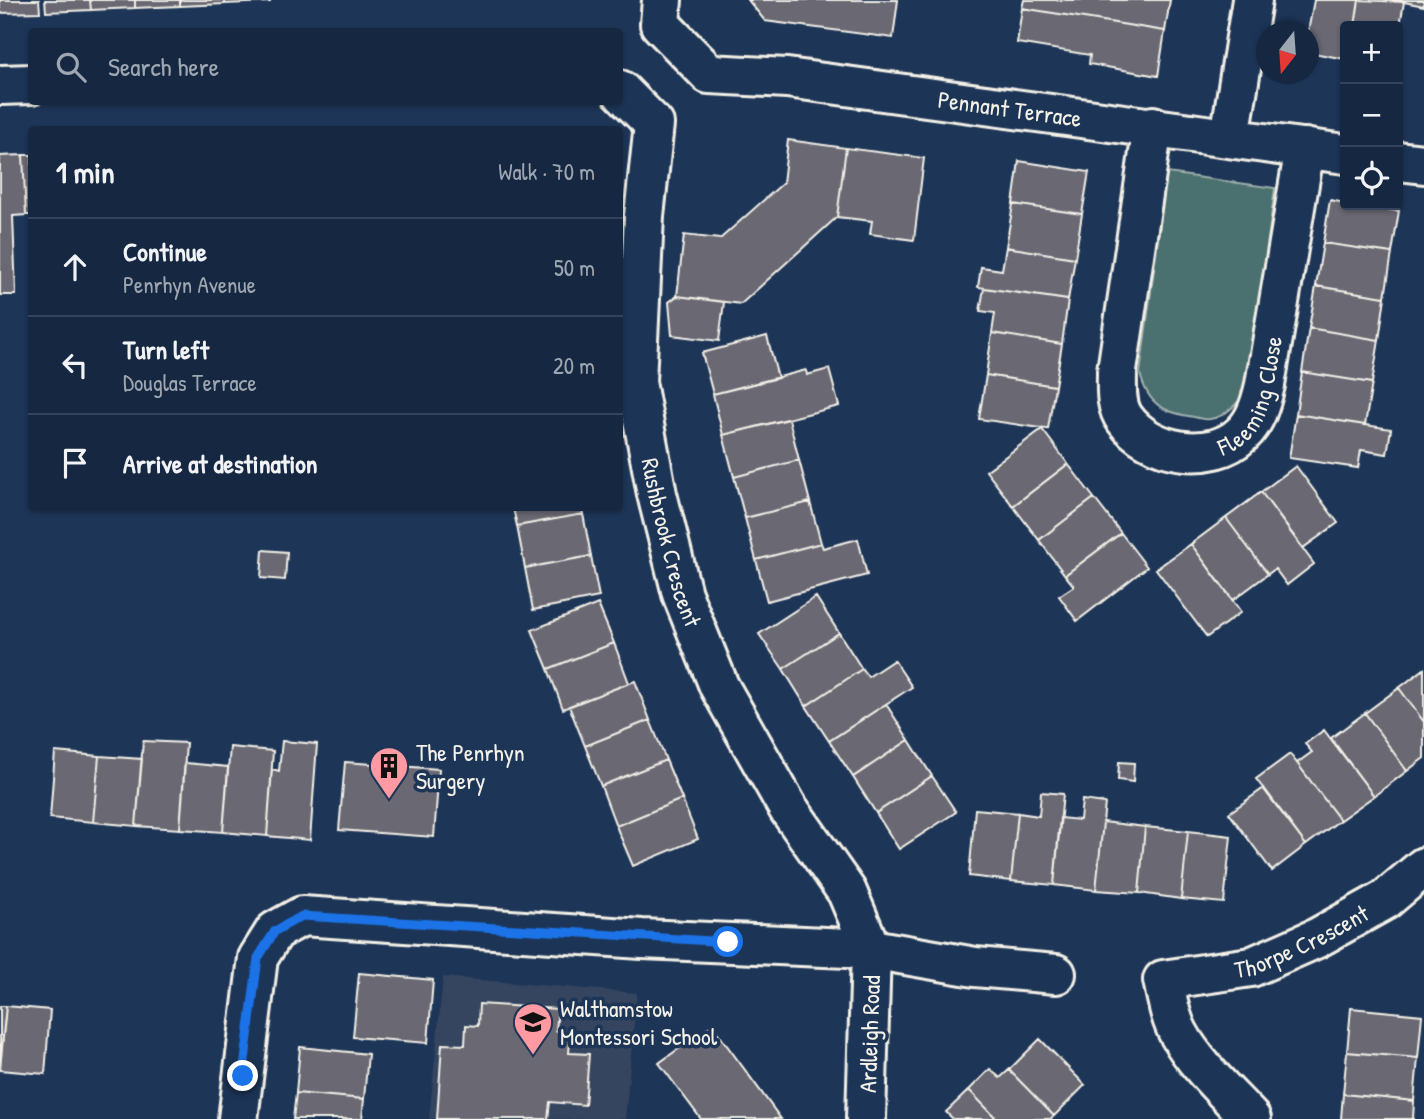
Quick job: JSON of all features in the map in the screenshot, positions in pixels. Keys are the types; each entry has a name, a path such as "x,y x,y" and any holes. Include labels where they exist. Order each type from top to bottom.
{"street":[{"name":"Pennant Terrace","path":"662,0 660,24 709,74 787,78 1340,153"},
{"path":"1230,137 1252,0"},
{"path":"0,85 28,84"},
{"name":"Rushbrook Crescent","path":"624,95 654,124 644,216 636,382 657,494 682,594 719,686 788,808 848,891 871,949"},
{"name":"Fleeming Close","path":"1153,126 1118,371 1117,400 1124,418 1144,436 1169,448 1195,453 1224,445 1242,434 1259,409 1305,148"},
{"path":"1403,162 1424,164"},
{"name":"Thorpe Crescent","path":"1251,1119 1194,1055 1179,1034 1171,1016 1163,980 1251,967 1317,937 1385,900 1424,867"},
{"path":"238,1119 258,958 275,931 302,916 642,939 871,949 975,967 1056,974"},
{"name":"Ardleigh Road","path":"866,1119 871,949"}],"shaded area":[{"name":"Walthamstow Montessori School","path":"443,977 637,993 625,1119 429,1119"}],"green space":[{"path":"1167,173 1275,188 1248,389 1237,403 1216,418 1202,419 1174,413 1158,405 1147,392 1140,373"}],"building":[{"path":"0,0 39,0 40,12 0,13"},
{"path":"45,0 90,0 91,10 46,12"},
{"path":"90,0 135,0 135,8 91,10"},
{"path":"135,0 180,0 180,6 135,8"},
{"path":"180,0 225,0 225,4 180,6"},
{"path":"225,0 270,0 270,2 225,4"},
{"path":"748,0 898,0 893,38 765,21"},
{"path":"1024,0 1170,0 1165,31 1022,8"},
{"path":"1314,0 1359,0 1356,21 1340,21 1340,58 1319,54 1319,21 1310,21"},
{"path":"1359,0 1404,2 1401,21 1356,21"},
{"path":"1391,0 1424,0 1424,6 1404,2"},
{"path":"1022,8 1165,31 1158,76 1089,64 1090,55 1017,43"},
{"path":"788,140 846,148 837,217 741,304 677,296 684,235 720,239 783,183"},
{"path":"846,148 924,158 914,240 870,234 872,221 837,217"},
{"path":"23,155 26,215 13,216 16,295 0,295 0,156"},
{"path":"23,155 28,155 26,215"},
{"path":"1019,161 1089,172 1082,214 1013,204"},
{"path":"1330,200 1340,202 1340,210 1399,211 1392,253 1323,243"},
{"path":"1013,204 1082,214 1075,258 1006,247"},
{"path":"1323,243 1392,253 1385,297 1316,286"},
{"path":"1006,247 1075,258 1068,300 978,287 981,267 1002,270"},
{"path":"1316,286 1385,297 1379,340 1309,328"},
{"path":"984,288 1068,300 1062,344 992,333 995,313 980,311"},
{"path":"677,296 724,302 719,341 672,335 669,302"},
{"path":"1309,328 1379,340 1372,383 1302,372"},
{"path":"992,333 1062,344 1055,386 986,375"},
{"path":"767,336 778,378 713,394 702,353"},
{"path":"829,369 839,406 723,435 713,394 806,370 807,375"},
{"path":"1302,372 1372,383 1365,425 1296,414"},
{"path":"986,375 1055,386 1048,429 979,419"},
{"path":"1296,414 1391,429 1387,454 1361,450 1358,468 1289,458"},
{"path":"789,419 799,460 734,477 723,435"},
{"path":"1042,429 1068,464 1013,506 986,471"},
{"path":"799,460 810,502 745,518 734,477"},
{"path":"1068,464 1094,498 1039,540 1013,506"},
{"path":"1296,466 1338,523 1303,548 1261,492"},
{"path":"1261,492 1314,564 1287,585 1275,569 1268,574 1226,518"},
{"path":"1094,498 1121,533 1065,575 1039,540"},
{"path":"810,502 821,543 756,560 745,518"},
{"path":"514,511 582,511 583,514 517,526"},
{"path":"583,514 591,556 525,568 517,526"},
{"path":"1226,518 1268,574 1233,600 1191,544"},
{"path":"1121,533 1147,567 1077,621 1059,596 1074,586 1065,575"},
{"path":"858,539 867,575 767,601 756,560 821,543 823,548"},
{"path":"1191,544 1241,612 1207,637 1156,569"},
{"path":"263,550 287,552 285,580 261,578"},
{"path":"591,556 599,597 533,610 525,568"},
{"path":"816,597 839,633 783,669 759,634"},
{"path":"598,604 614,643 548,669 532,630"},
{"path":"839,633 862,669 806,706 783,669"},
{"path":"614,643 629,683 563,709 548,669"},
{"path":"894,660 912,687 829,741 806,706 862,669 868,677"},
{"path":"1424,669 1424,722 1399,688"},
{"path":"635,681 650,720 585,746 569,706"},
{"path":"1399,688 1424,722 1424,758 1407,771 1365,713"},
{"path":"886,704 909,740 853,777 829,741"},
{"path":"1365,713 1407,771 1374,796 1331,738"},
{"path":"650,720 666,760 601,786 585,746"},
{"path":"1324,730 1374,796 1340,820 1297,763 1312,752 1305,744"},
{"path":"909,740 932,776 876,813 853,777"},
{"path":"143,741 186,743 180,829 136,826"},
{"path":"282,741 317,744 310,840 267,836 272,769 279,771"},
{"path":"230,747 273,751 267,836 223,832"},
{"path":"55,752 99,756 93,822 50,818"},
{"path":"1290,754 1340,820 1306,845 1256,779"},
{"path":"99,756 142,759 136,826 93,822"},
{"path":"666,760 682,799 616,826 601,786"},
{"name":"The Penrhyn Surgery","path":"345,762 439,769 434,837 339,830"},
{"path":"1119,762 1134,763 1133,782 1118,780"},
{"path":"185,763 228,767 223,832 180,829"},
{"path":"932,776 956,812 899,849 876,813"},
{"path":"1264,788 1306,845 1272,871 1229,813"},
{"path":"1041,792 1063,794 1054,885 1011,881 1018,813 1039,816"},
{"path":"682,799 698,839 633,866 616,826"},
{"path":"1082,800 1105,803 1096,890 1054,885 1060,818 1080,820"},
{"path":"975,809 1018,813 1011,881 969,876"},
{"path":"1103,822 1145,827 1139,893 1096,890"},
{"path":"1145,827 1188,831 1181,899 1139,893"},
{"path":"1188,831 1231,836 1224,903 1181,899"},
{"path":"359,973 433,980 428,1043 353,1037"},
{"path":"479,1004 558,1009 556,1031 571,1031 569,1053 589,1054 585,1105 550,1102 548,1119 437,1119 442,1044 465,1045 466,1025 478,1026"},
{"path":"0,1006 6,1006 0,1064"},
{"path":"6,1006 50,1010 45,1074 0,1070"},
{"path":"1351,1008 1422,1015 1418,1058 1347,1052"},
{"path":"712,1025 781,1119 701,1119 659,1063"},
{"path":"1040,1039 1085,1085 1054,1116 1009,1070"},
{"path":"300,1047 368,1054 364,1099 296,1093"},
{"path":"1347,1052 1418,1058 1414,1101 1343,1094"},
{"path":"990,1069 1000,1078 1009,1070 1054,1116 1050,1119 997,1119 969,1090"},
{"path":"969,1090 997,1119 953,1119 946,1112"},
{"path":"296,1093 364,1099 362,1119 293,1119"},
{"path":"1343,1094 1414,1101 1413,1119 1341,1119"}],"place":[{"name":"The Penrhyn Surgery","path":"389,800"},
{"name":"Walthamstow Montessori School","path":"533,1056"}],"route":[{"path":"243,1076 258,958 275,931 302,916 642,939 728,942"}]}
